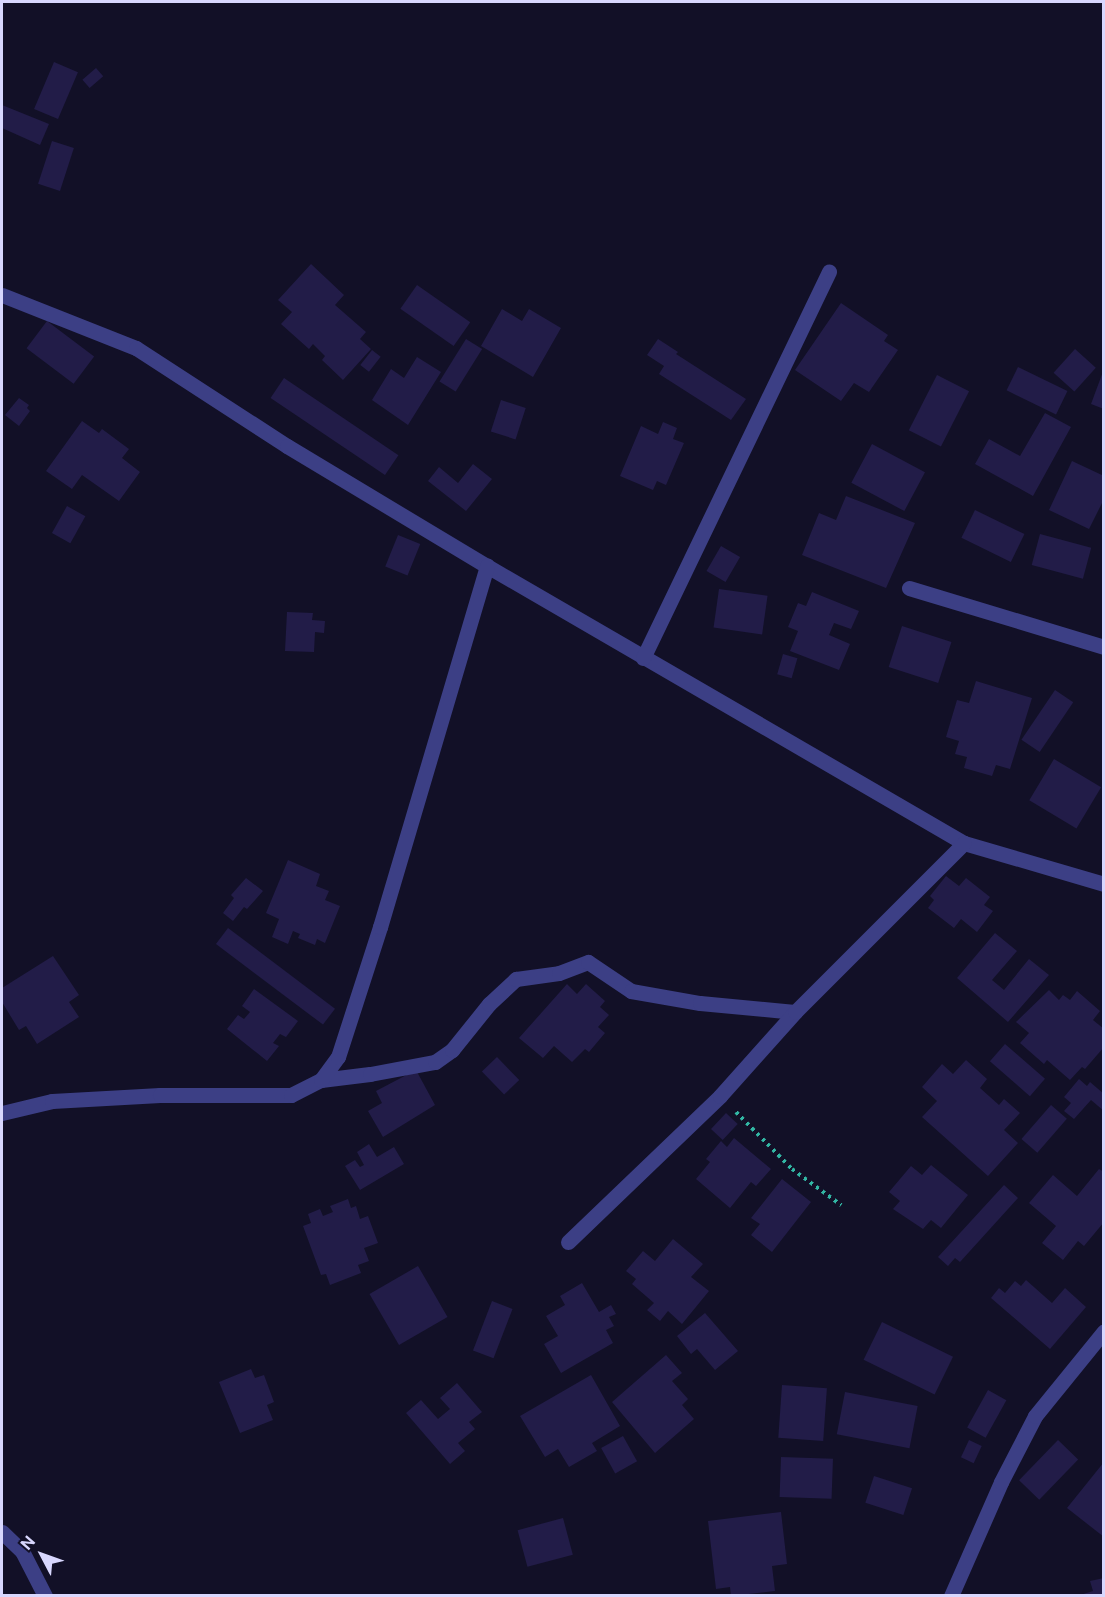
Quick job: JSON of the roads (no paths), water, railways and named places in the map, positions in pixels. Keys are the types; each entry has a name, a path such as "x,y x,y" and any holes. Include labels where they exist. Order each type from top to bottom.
{"street":[{"path":"643,658 829,271"},
{"path":"2,295 136,348 286,446 643,658 964,843 1104,884"},
{"path":"321,1080 338,1057 380,927 487,566"},
{"path":"909,588 1104,647"},
{"path":"568,1242 720,1096 795,1012 964,843"},
{"path":"2,1113 52,1101 160,1095 291,1095 321,1080 435,1062 452,1050 489,1004 516,979 559,973 588,962 631,991 699,1003 795,1012"},
{"path":"951,1596 1001,1482 1035,1416 1104,1331"},
{"path":"2,1532 22,1551 45,1596"}]}
